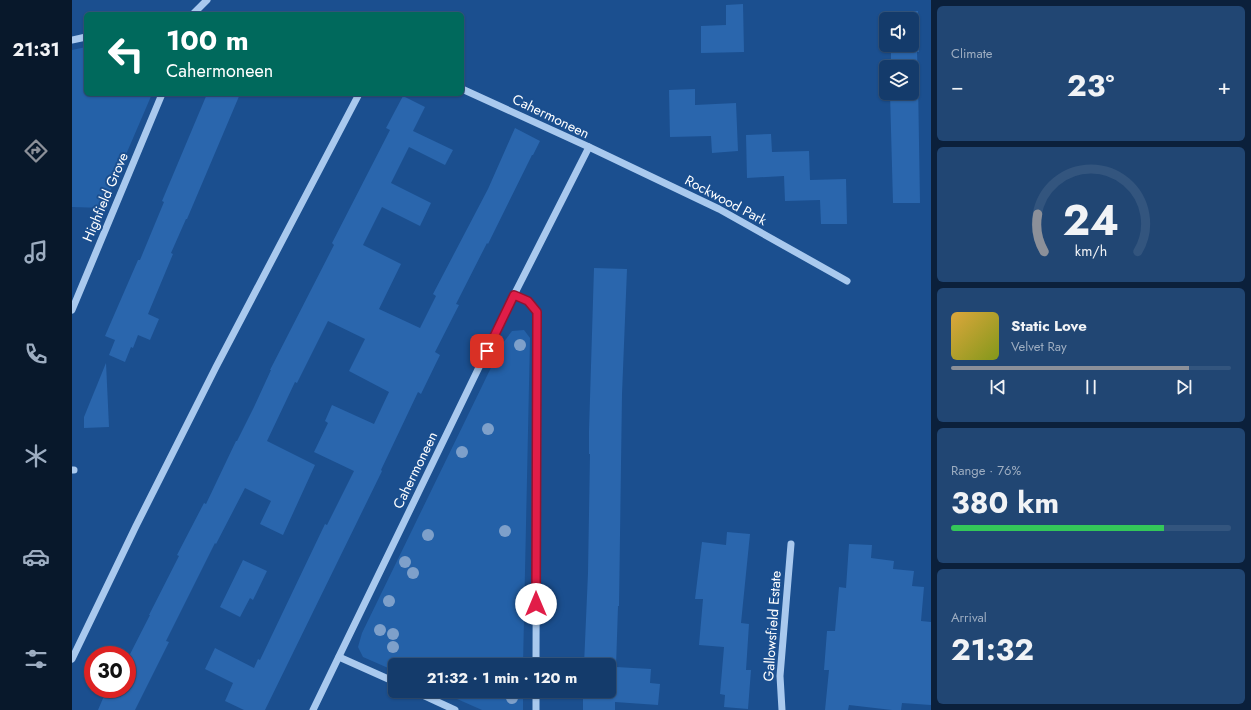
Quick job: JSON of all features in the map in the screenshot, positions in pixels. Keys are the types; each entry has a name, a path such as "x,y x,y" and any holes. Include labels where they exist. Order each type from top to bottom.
{"street":[{"path":"196,12 207,0"},
{"path":"72,40 84,37"},
{"name":"Cahermoneen","path":"313,710 514,295 590,147 464,90"},
{"name":"Highfield Grove","path":"72,310 161,96"},
{"path":"72,659 136,526 216,367 358,96"},
{"name":"Rockwood Park","path":"590,147 719,209 847,281"},
{"path":"514,295 528,301 537,312 536,658"},
{"name":"Gallowsfield Estate","path":"782,710 780,676 791,544"},
{"path":"339,657 388,679"},
{"path":"429,698 455,710"},
{"path":"536,698 536,710"}],"shaded area":[{"path":"84,47 84,96 151,96 103,208 72,207 72,50"},
{"path":"524,330 530,338 523,658 388,658 388,668 363,657 358,647 362,633 503,343 512,331"},
{"path":"455,698 523,698 523,710 482,710"}],"building":[{"path":"743,4 744,52 701,53 701,26 726,25 726,5"},
{"path":"918,11 918,12 891,12"},
{"path":"891,52 917,52 917,60 891,60"},
{"path":"695,89 695,105 736,103 738,151 712,153 711,136 670,137 669,90"},
{"path":"206,96 239,96 171,253 173,254 148,314 159,319 150,340 138,335 125,362 109,355 115,340 105,336 138,260 140,260 164,202 162,201"},
{"path":"403,96 425,107 413,131 453,150 445,165 409,147 391,183 431,203 420,226 382,207 363,245 401,264 379,309 420,328 436,296 433,294 488,189 515,128 540,141 456,304 459,305 435,352 440,355 421,394 418,392 381,470 382,471 265,710 244,710 225,701 233,683 205,669 215,648 254,668 258,659 260,660 325,524 327,525 354,471 314,452 328,423 325,421 332,405 374,424 389,392 349,371 365,339 328,321 297,383 295,382 267,441 315,465 283,535 260,524 271,501 245,488 216,544 215,543 166,641 169,642 135,710 98,710 103,698 136,698 136,646 134,646 179,556 177,555 204,503 206,504 254,407 270,370 334,245 332,243 390,130 386,128"},
{"path":"890,100 918,100 920,203 893,203"},
{"path":"771,134 772,152 809,151 810,180 846,179 847,224 821,224 820,200 785,201 784,176 747,178 746,135"},
{"path":"594,268 627,269 622,394 619,606 616,667 616,658 584,658 588,573 589,431"},
{"path":"106,363 109,427 84,428 84,417"},
{"path":"727,532 750,534 741,623 749,624 746,670 751,670 748,709 724,707 725,695 720,694 724,647 699,645 703,599 695,599 702,542 726,545"},
{"path":"849,544 872,545 871,558 894,561 893,569 914,571 912,586 924,587 921,621 931,622 931,705 902,703 901,710 892,710 849,705 848,710 825,710 829,670 824,670 827,631 835,631 839,587 846,588"},
{"path":"243,560 267,571 253,600 250,598 240,617 220,607"},
{"path":"616,667 651,669 650,683 660,684 658,705 615,702 615,710 583,710 583,698 616,698"}],"route":[{"path":"487,351 514,295 528,301 537,312 536,604"}]}
